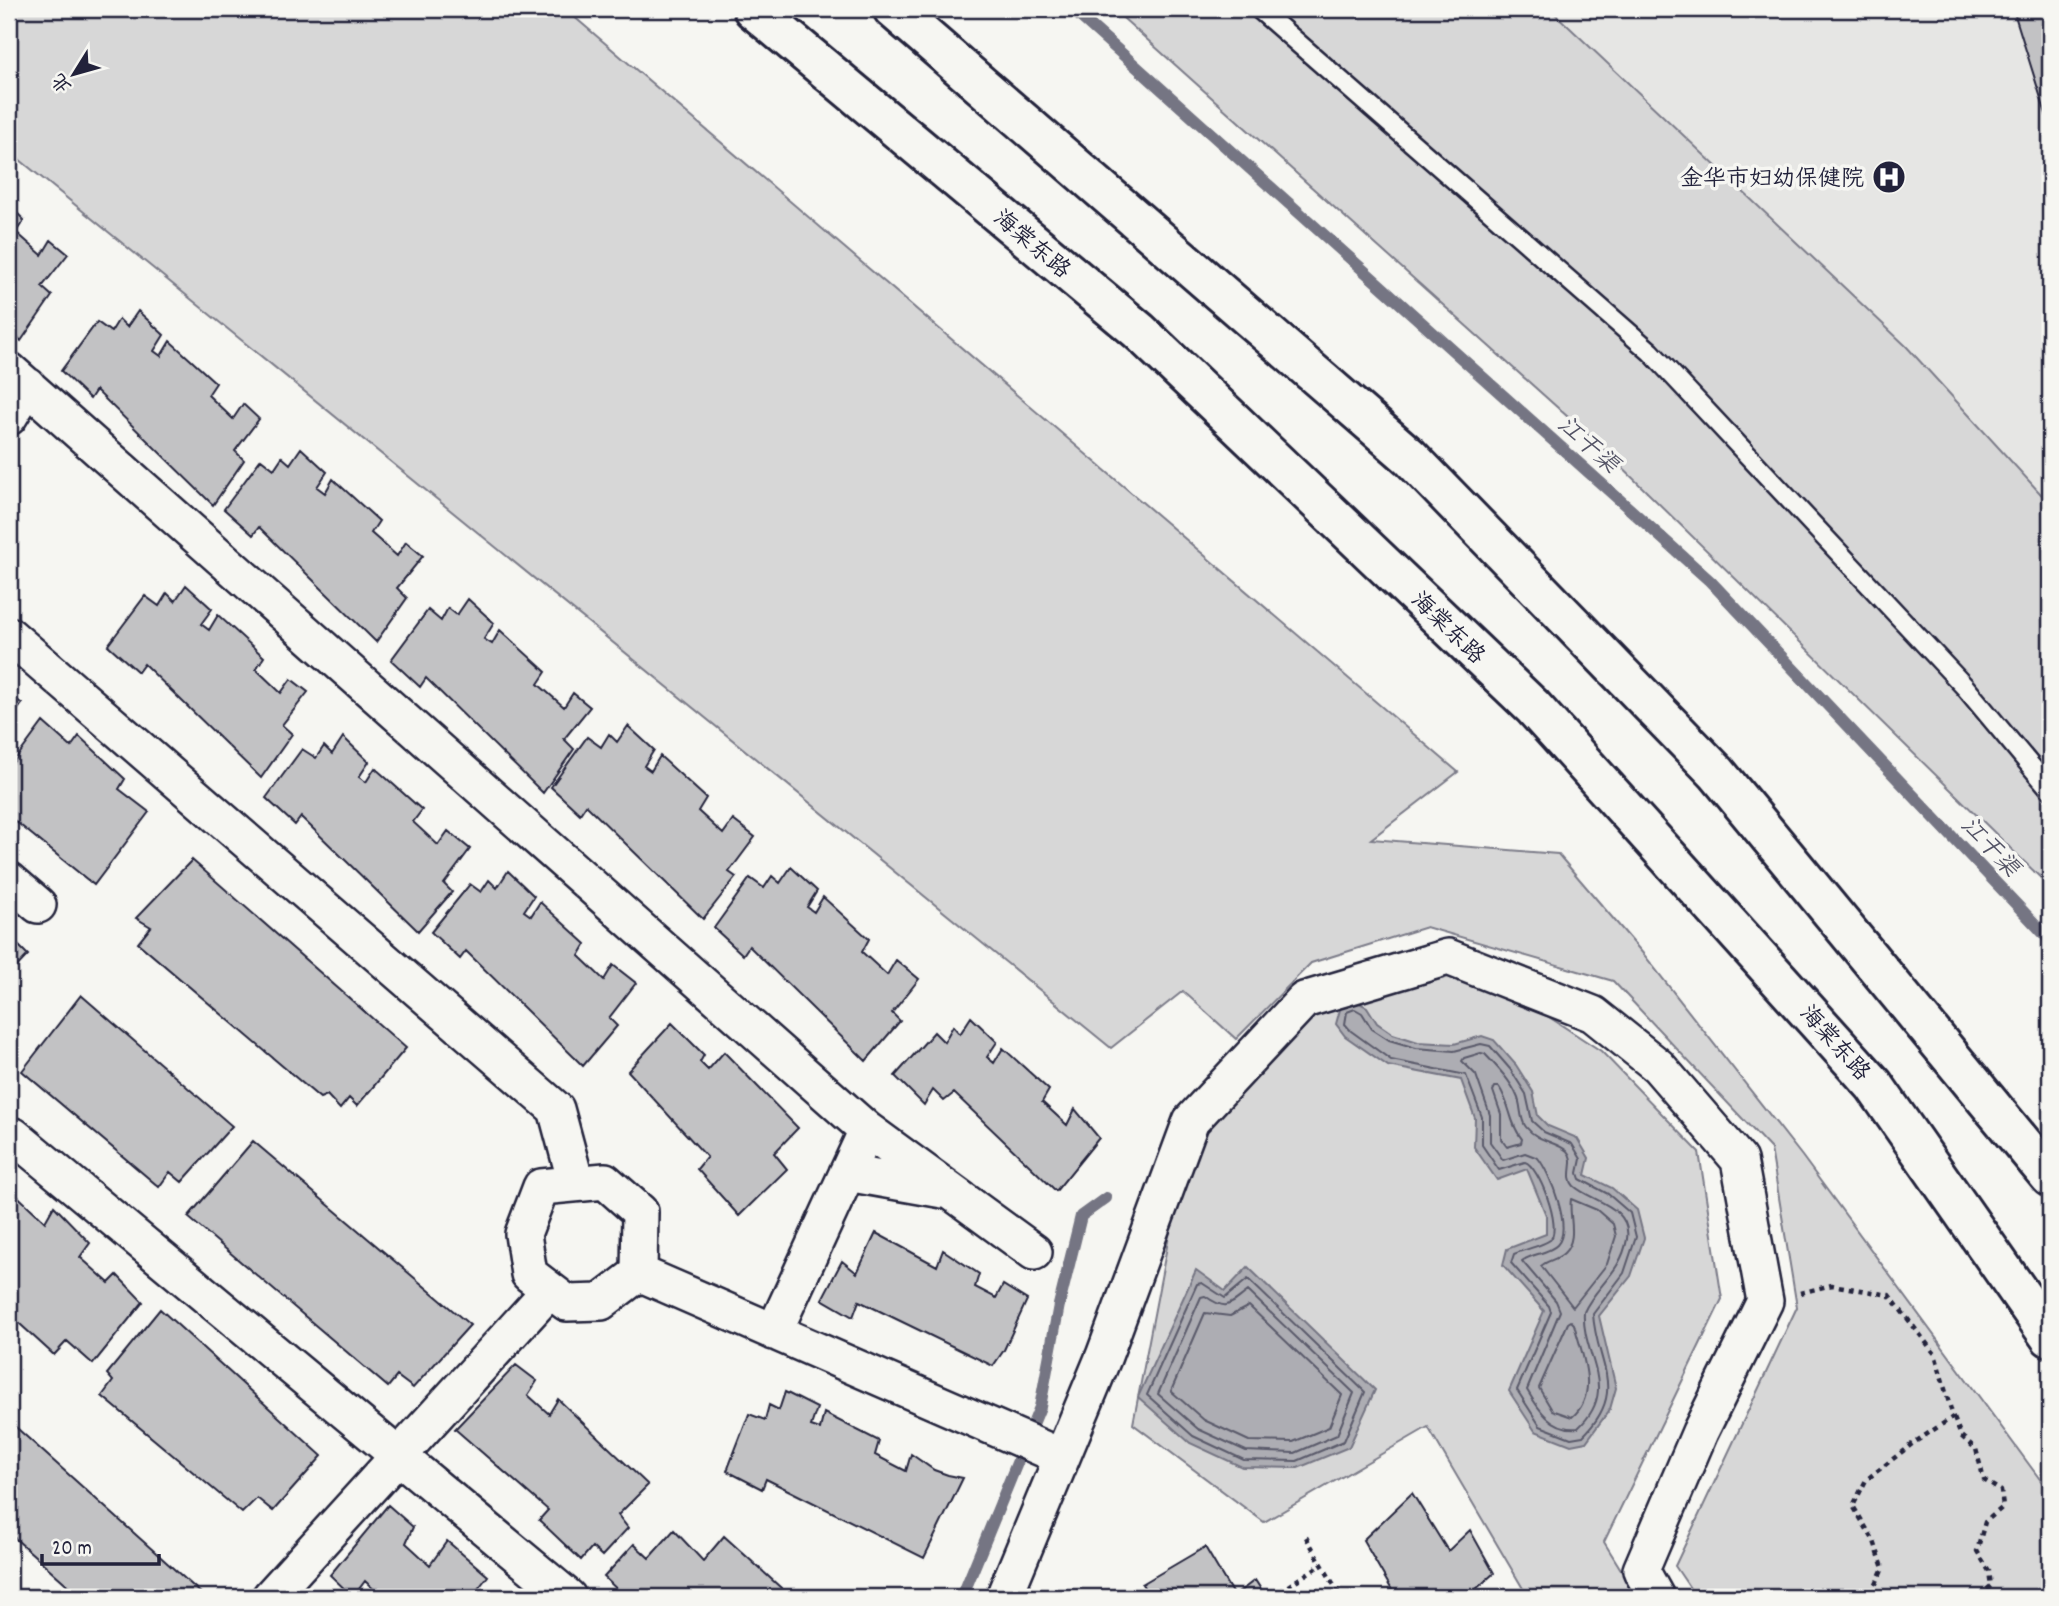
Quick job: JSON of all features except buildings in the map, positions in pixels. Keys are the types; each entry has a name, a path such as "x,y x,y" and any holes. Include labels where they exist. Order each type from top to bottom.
{"main road":[{"name":"海棠东路","path":"753,9 1139,331 1533,707 1874,1085 2050,1337"},
{"path":"893,9 1410,457 1717,773 2050,1177"}],"street":[{"path":"9,417 19,378 867,1130 1034,1252"},
{"path":"9,635 556,1109 576,1184"},
{"path":"9,880 38,905"},
{"path":"1004,1597 1104,1356 1191,1121 1304,1000 1448,957 1593,1014 1658,1066 1739,1160 1765,1301 1700,1432 1641,1570 1656,1597"},
{"path":"774,1332 867,1130"},
{"path":"14,1136 568,1597"},
{"path":"847,1173 953,1192"},
{"path":"605,1181 640,1212 639,1273 601,1302 567,1303 529,1274 523,1234 541,1187 605,1181"},
{"path":"639,1273 1062,1457"},
{"path":"270,1597 550,1290"}],"lane":[{"path":"1259,9 1651,352 1965,687 2050,789"}],"path":[{"path":"1765,1301 1832,1285 1889,1295 1935,1354 1961,1436 1976,1449 1984,1480 2001,1491 2003,1507 1985,1522 1977,1551 1989,1571 1991,1586 1978,1597"},
{"path":"1870,1597 1883,1568 1874,1541 1853,1506 1866,1480 1912,1444 1954,1417"},
{"path":"1306,1536 1341,1597"},
{"path":"1271,1597 1322,1564"}],"shaded area":[{"path":"9,9 565,9 1458,772 1371,839 1558,854 1645,956 1802,1156 2050,1493 2050,1597 1696,1597 1675,1566 1797,1307 1771,1149 1613,981 1426,927 1311,963 1236,1039 1183,991 1111,1048 9,151"},
{"path":"1113,9 1550,9 1906,346 2050,504 2050,887 1598,444"},
{"name":"金华市妇幼保健院","path":"1550,9 2050,9 2050,504 1906,346"},
{"path":"1471,966 1601,1051 1699,1152 1722,1299 1604,1542 1638,1597 1528,1597 1428,1427 1264,1522 1133,1424 1191,1121 1304,1000"}],"water":[{"path":"1354,1000 1367,1007 1377,1023 1393,1034 1418,1042 1454,1044 1482,1036 1494,1040 1516,1065 1533,1092 1538,1116 1548,1126 1577,1138 1589,1158 1585,1175 1612,1188 1637,1210 1644,1238 1631,1276 1599,1316 1616,1388 1610,1409 1586,1442 1571,1445 1535,1431 1509,1391 1544,1311 1503,1265 1507,1249 1546,1234 1546,1215 1527,1169 1497,1180 1474,1147 1475,1118 1461,1080 1388,1066 1345,1036 1336,1024 1341,1006"},
{"path":"1248,1267 1375,1390 1349,1447 1298,1468 1242,1467 1190,1443 1138,1397 1196,1270 1225,1291"}],"waterway":[{"name":"江干渠","path":"1072,9 1710,581 2050,940"},
{"path":"962,1597 1040,1407 1059,1305 1081,1216 1106,1198"}],"place":[{"name":"金华市妇幼保健院","path":"1889,177"}]}
